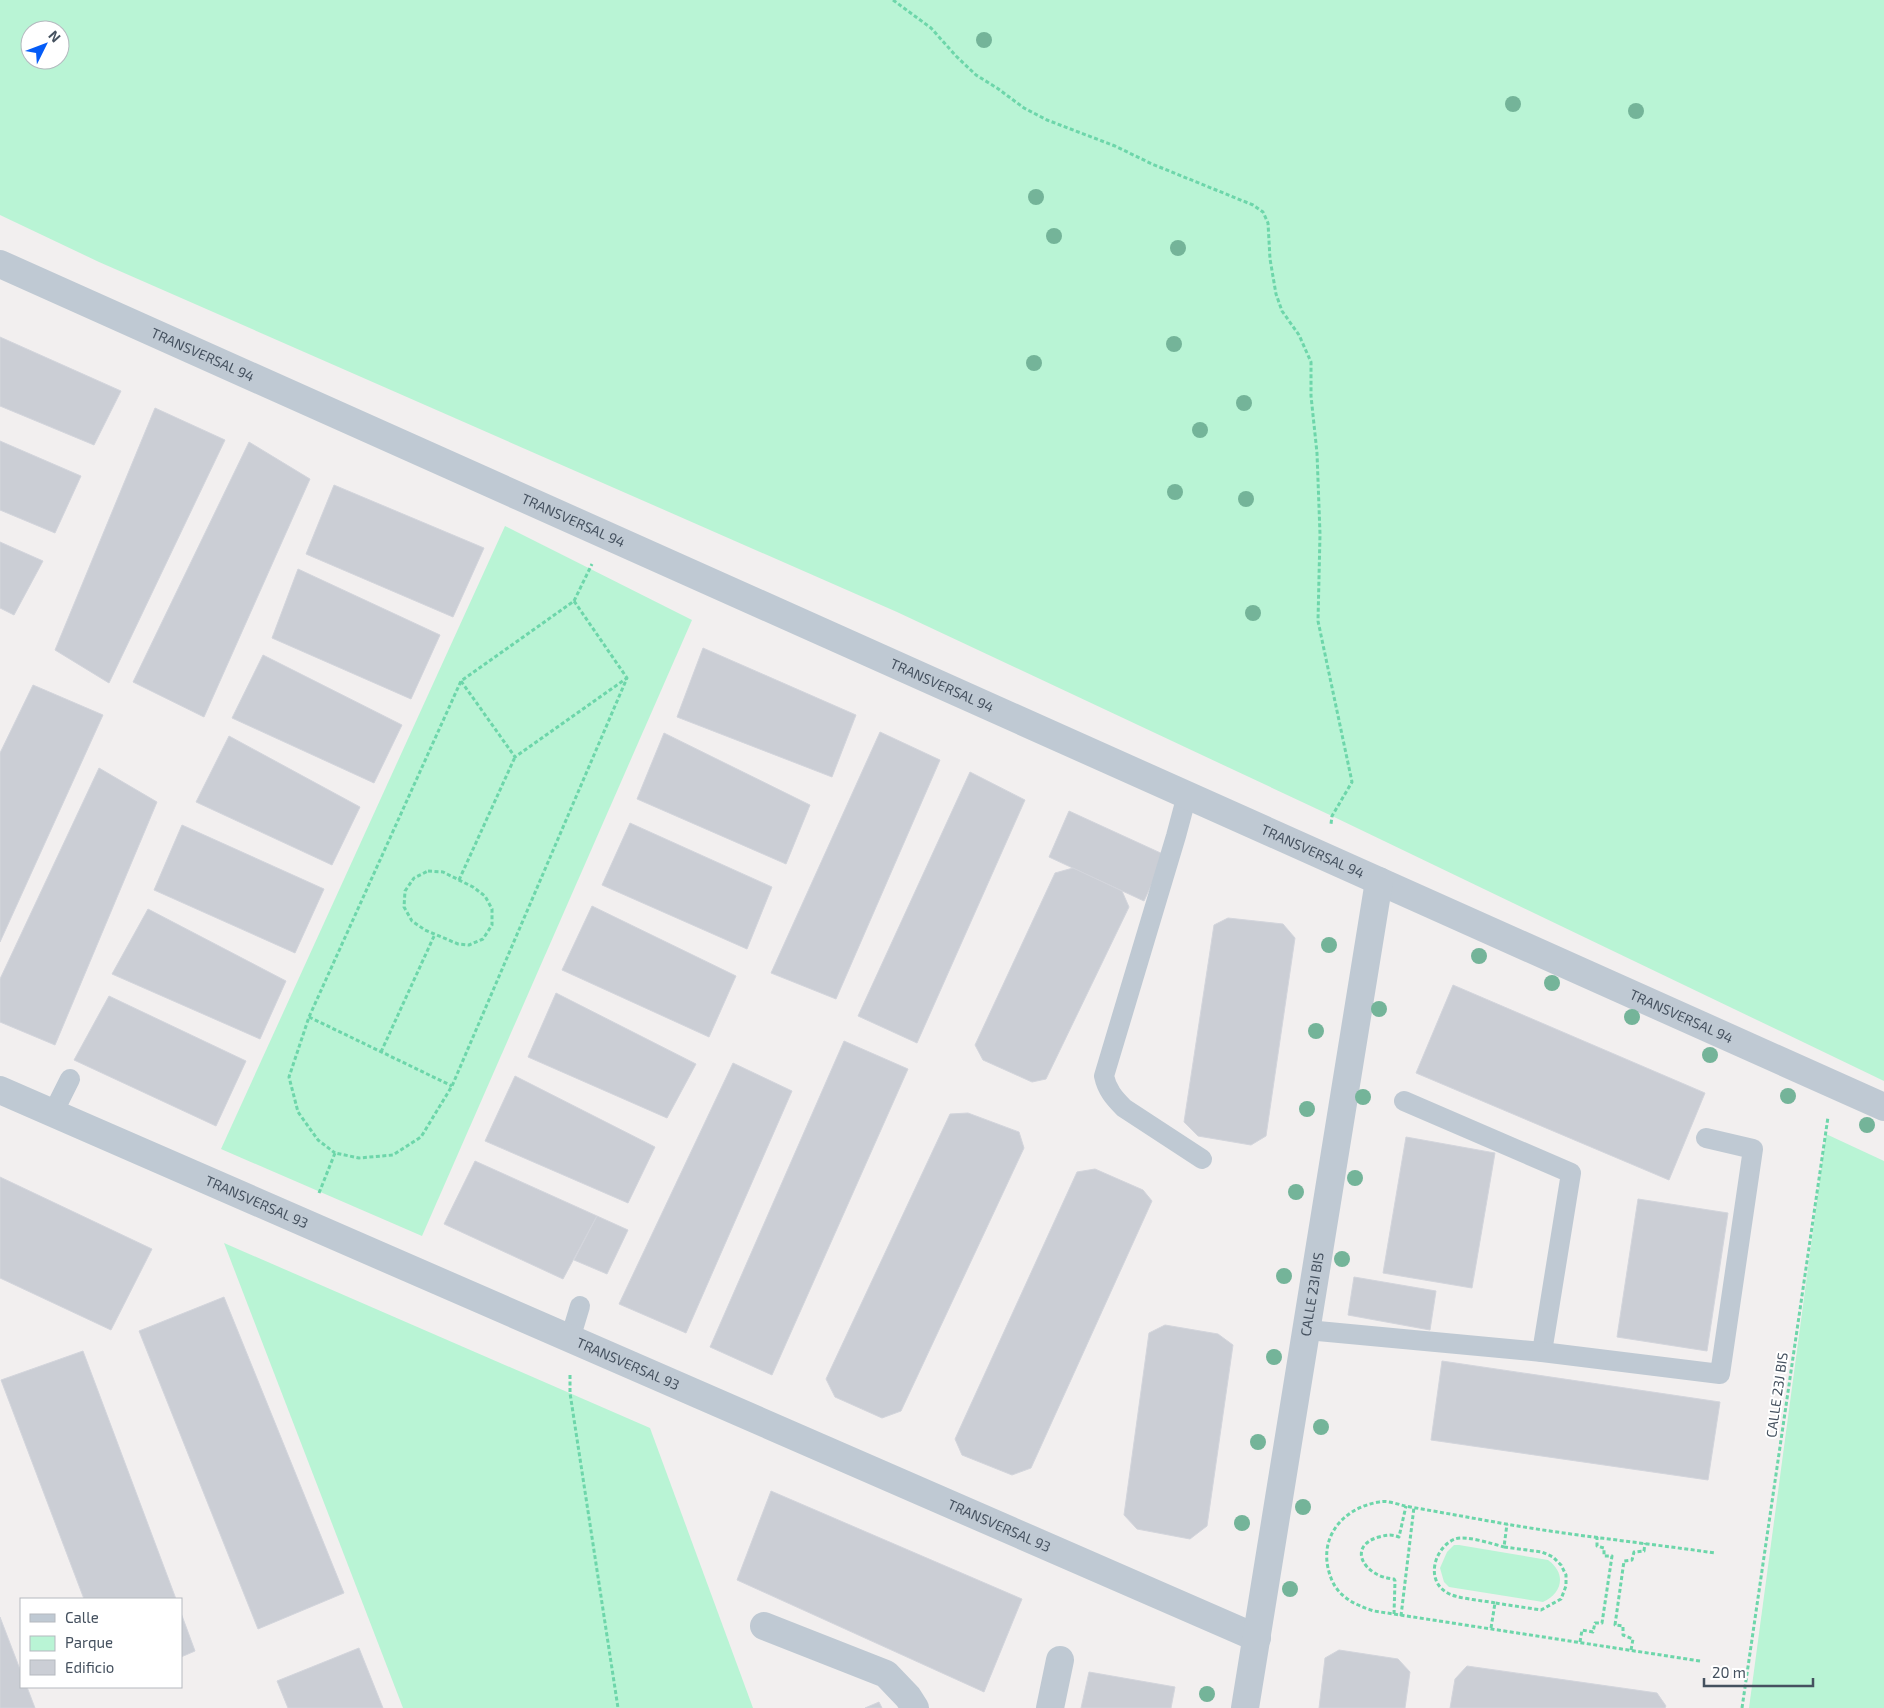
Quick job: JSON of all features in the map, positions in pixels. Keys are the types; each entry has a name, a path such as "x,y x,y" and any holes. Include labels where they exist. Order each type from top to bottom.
{"street":[{"name":"TRANSVERSAL 94","path":"0,264 1884,1107"},
{"name":"CALLE 23I BIS","path":"1246,1708 1379,881"},
{"name":"TRANSVERSAL 93","path":"0,1090 1257,1638"},
{"path":"764,1626 886,1674 908,1697 915,1708"},
{"path":"1050,1708 1060,1660"}],"lane":[{"path":"1187,795 1104,1076 1107,1088 1113,1098 1124,1108 1202,1159"},
{"path":"53,1113 70,1079"},
{"path":"1404,1101 1571,1173 1542,1352"},
{"path":"1307,1330 1542,1352 1720,1374 1752,1149 1706,1138"},
{"path":"570,1339 580,1306"}],"path":[{"path":"893,0 931,28 976,75 998,88 1024,108 1047,120 1116,146 1152,164 1253,205 1263,212 1268,223 1270,259 1276,294 1282,311 1299,334 1311,362 1311,396 1317,453 1320,534 1318,620 1352,782 1332,816 1323,856"},
{"path":"606,536 574,601 461,681 309,1018 290,1077 298,1112 318,1140 335,1153 359,1158 393,1155 422,1136 452,1086 627,678"},
{"path":"574,601 627,678"},
{"path":"459,880 515,757 627,678"},
{"path":"461,681 515,757"},
{"path":"428,871 443,872 473,887 485,896 492,909 492,925 483,938 469,946 458,944 435,934 412,921 404,907 406,892 414,878 428,871"},
{"path":"381,1052 435,934"},
{"path":"309,1018 452,1086"},
{"name":"CALLE 23J BIS","path":"1742,1708 1833,1085"},
{"path":"307,1224 335,1153"},
{"path":"570,1339 570,1393 618,1708"},
{"path":"1700,1660 1402,1616 1359,1606 1347,1599 1335,1588 1326,1562 1327,1551 1334,1530 1341,1520 1356,1508 1381,1501 1507,1524 1716,1553"},
{"path":"1394,1614 1394,1579 1381,1578 1370,1572 1362,1560 1362,1555 1367,1544 1372,1539 1389,1535 1399,1537 1406,1506"},
{"path":"1402,1616 1414,1507"},
{"path":"1504,1547 1507,1524"},
{"path":"1580,1642 1582,1630 1593,1632 1595,1622 1602,1623 1612,1556 1604,1556 1604,1548 1597,1546 1597,1537"},
{"path":"1457,1538 1483,1541 1504,1547 1542,1552 1553,1557 1561,1565 1566,1575 1566,1586 1561,1599 1542,1610 1448,1593 1441,1588 1434,1569 1443,1546 1457,1538"},
{"path":"1631,1650 1633,1639 1623,1635 1624,1626 1615,1624 1624,1561 1632,1560 1634,1552 1644,1551 1645,1543"},
{"path":"1491,1628 1495,1603"}],"green space":[{"path":"0,0 1884,0 1884,1081 1332,816 897,612 99,262 0,215"},
{"path":"505,526 692,620 422,1236 221,1149"},
{"path":"1826,1134 1884,1161 1884,1708 1749,1708"},
{"path":"224,1243 650,1428 753,1708 403,1708"},
{"path":"1454,1545 1548,1560 1558,1571 1560,1583 1554,1594 1543,1602 1449,1587 1444,1582 1440,1568 1447,1552"}],"building":[{"path":"0,337 121,391 94,445 0,406"},
{"path":"155,408 225,440 109,683 55,650"},
{"path":"0,441 81,476 55,533 0,510"},
{"path":"249,442 310,479 204,717 133,682"},
{"path":"334,485 484,548 453,617 306,554"},
{"path":"0,542 43,561 14,615 0,608"},
{"path":"298,569 440,635 411,699 272,638"},
{"path":"703,648 856,715 832,777 677,717"},
{"path":"263,655 402,725 374,783 232,718"},
{"path":"33,685 103,715 0,942 0,753"},
{"path":"880,732 940,760 836,999 771,973"},
{"path":"664,733 810,805 786,864 637,799"},
{"path":"229,736 360,807 332,865 196,802"},
{"path":"99,768 157,802 55,1045 0,1022 0,979"},
{"path":"970,772 1025,800 917,1043 858,1016"},
{"path":"1069,811 1165,855 1144,901 1049,857"},
{"path":"630,823 772,887 747,949 602,885"},
{"path":"182,825 324,889 295,953 154,890"},
{"path":"1073,868 1122,891 1129,907 1046,1079 1032,1082 983,1060 975,1045 1055,873"},
{"path":"592,906 736,976 709,1037 562,970"},
{"path":"148,909 286,981 260,1039 112,974"},
{"path":"1228,918 1283,924 1295,938 1266,1136 1251,1145 1198,1136 1184,1122 1214,925"},
{"path":"1453,985 1705,1093 1669,1180 1416,1073"},
{"path":"556,993 696,1064 667,1118 528,1057"},
{"path":"109,996 246,1061 216,1126 74,1060"},
{"path":"844,1041 908,1069 772,1375 710,1347"},
{"path":"733,1063 792,1091 686,1333 619,1304"},
{"path":"515,1076 655,1147 628,1203 485,1141"},
{"path":"968,1113 1019,1132 1024,1148 901,1411 882,1418 835,1397 826,1379 950,1114"},
{"path":"1406,1137 1495,1153 1472,1288 1383,1273"},
{"path":"475,1161 597,1216 563,1279 444,1224"},
{"path":"1095,1169 1143,1190 1152,1201 1031,1468 1012,1475 962,1455 955,1439 1077,1172"},
{"path":"0,1177 152,1249 111,1330 0,1278"},
{"path":"1638,1199 1728,1213 1707,1351 1617,1337"},
{"path":"597,1216 628,1230 607,1274 574,1260"},
{"path":"1354,1277 1436,1291 1430,1330 1348,1315"},
{"path":"224,1297 344,1593 258,1629 139,1331"},
{"path":"1165,1325 1218,1334 1233,1345 1207,1526 1190,1539 1137,1529 1124,1515 1149,1333"},
{"path":"83,1351 176,1598 84,1598 1,1380"},
{"path":"1442,1361 1720,1402 1708,1480 1431,1440"},
{"path":"771,1491 1022,1599 984,1692 737,1580"},
{"path":"182,1616 195,1651 182,1657"},
{"path":"0,1617 20,1669 20,1688 27,1688 35,1708 0,1708"},
{"path":"359,1648 383,1708 288,1708 277,1681"},
{"path":"1339,1650 1398,1659 1410,1672 1405,1708 1319,1708 1325,1658"},
{"path":"1467,1666 1657,1693 1666,1706 1665,1708 1450,1708 1455,1679"},
{"path":"1089,1672 1175,1687 1171,1708 1081,1708"},
{"path":"879,1702 882,1708 865,1708"}]}
